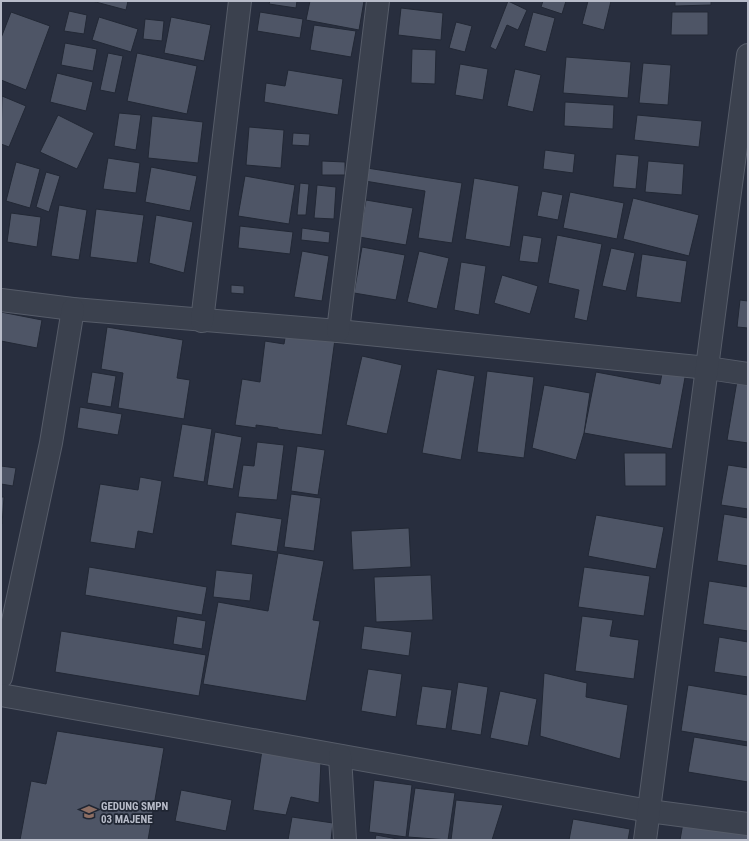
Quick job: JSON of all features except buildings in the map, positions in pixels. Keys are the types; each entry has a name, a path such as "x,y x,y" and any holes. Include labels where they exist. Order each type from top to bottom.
{"street":[{"path":"202,321 240,1"},
{"path":"338,331 378,1"},
{"path":"646,840 748,55"},
{"path":"1,300 202,321 338,331 708,368 748,374"},
{"path":"1,677 51,443 73,308"},
{"path":"1,696 649,811 748,824"},
{"path":"340,756 345,840"}],"place":[{"name":"GEDUNG SMPN 03 MAJENE","path":"89,812"}]}
